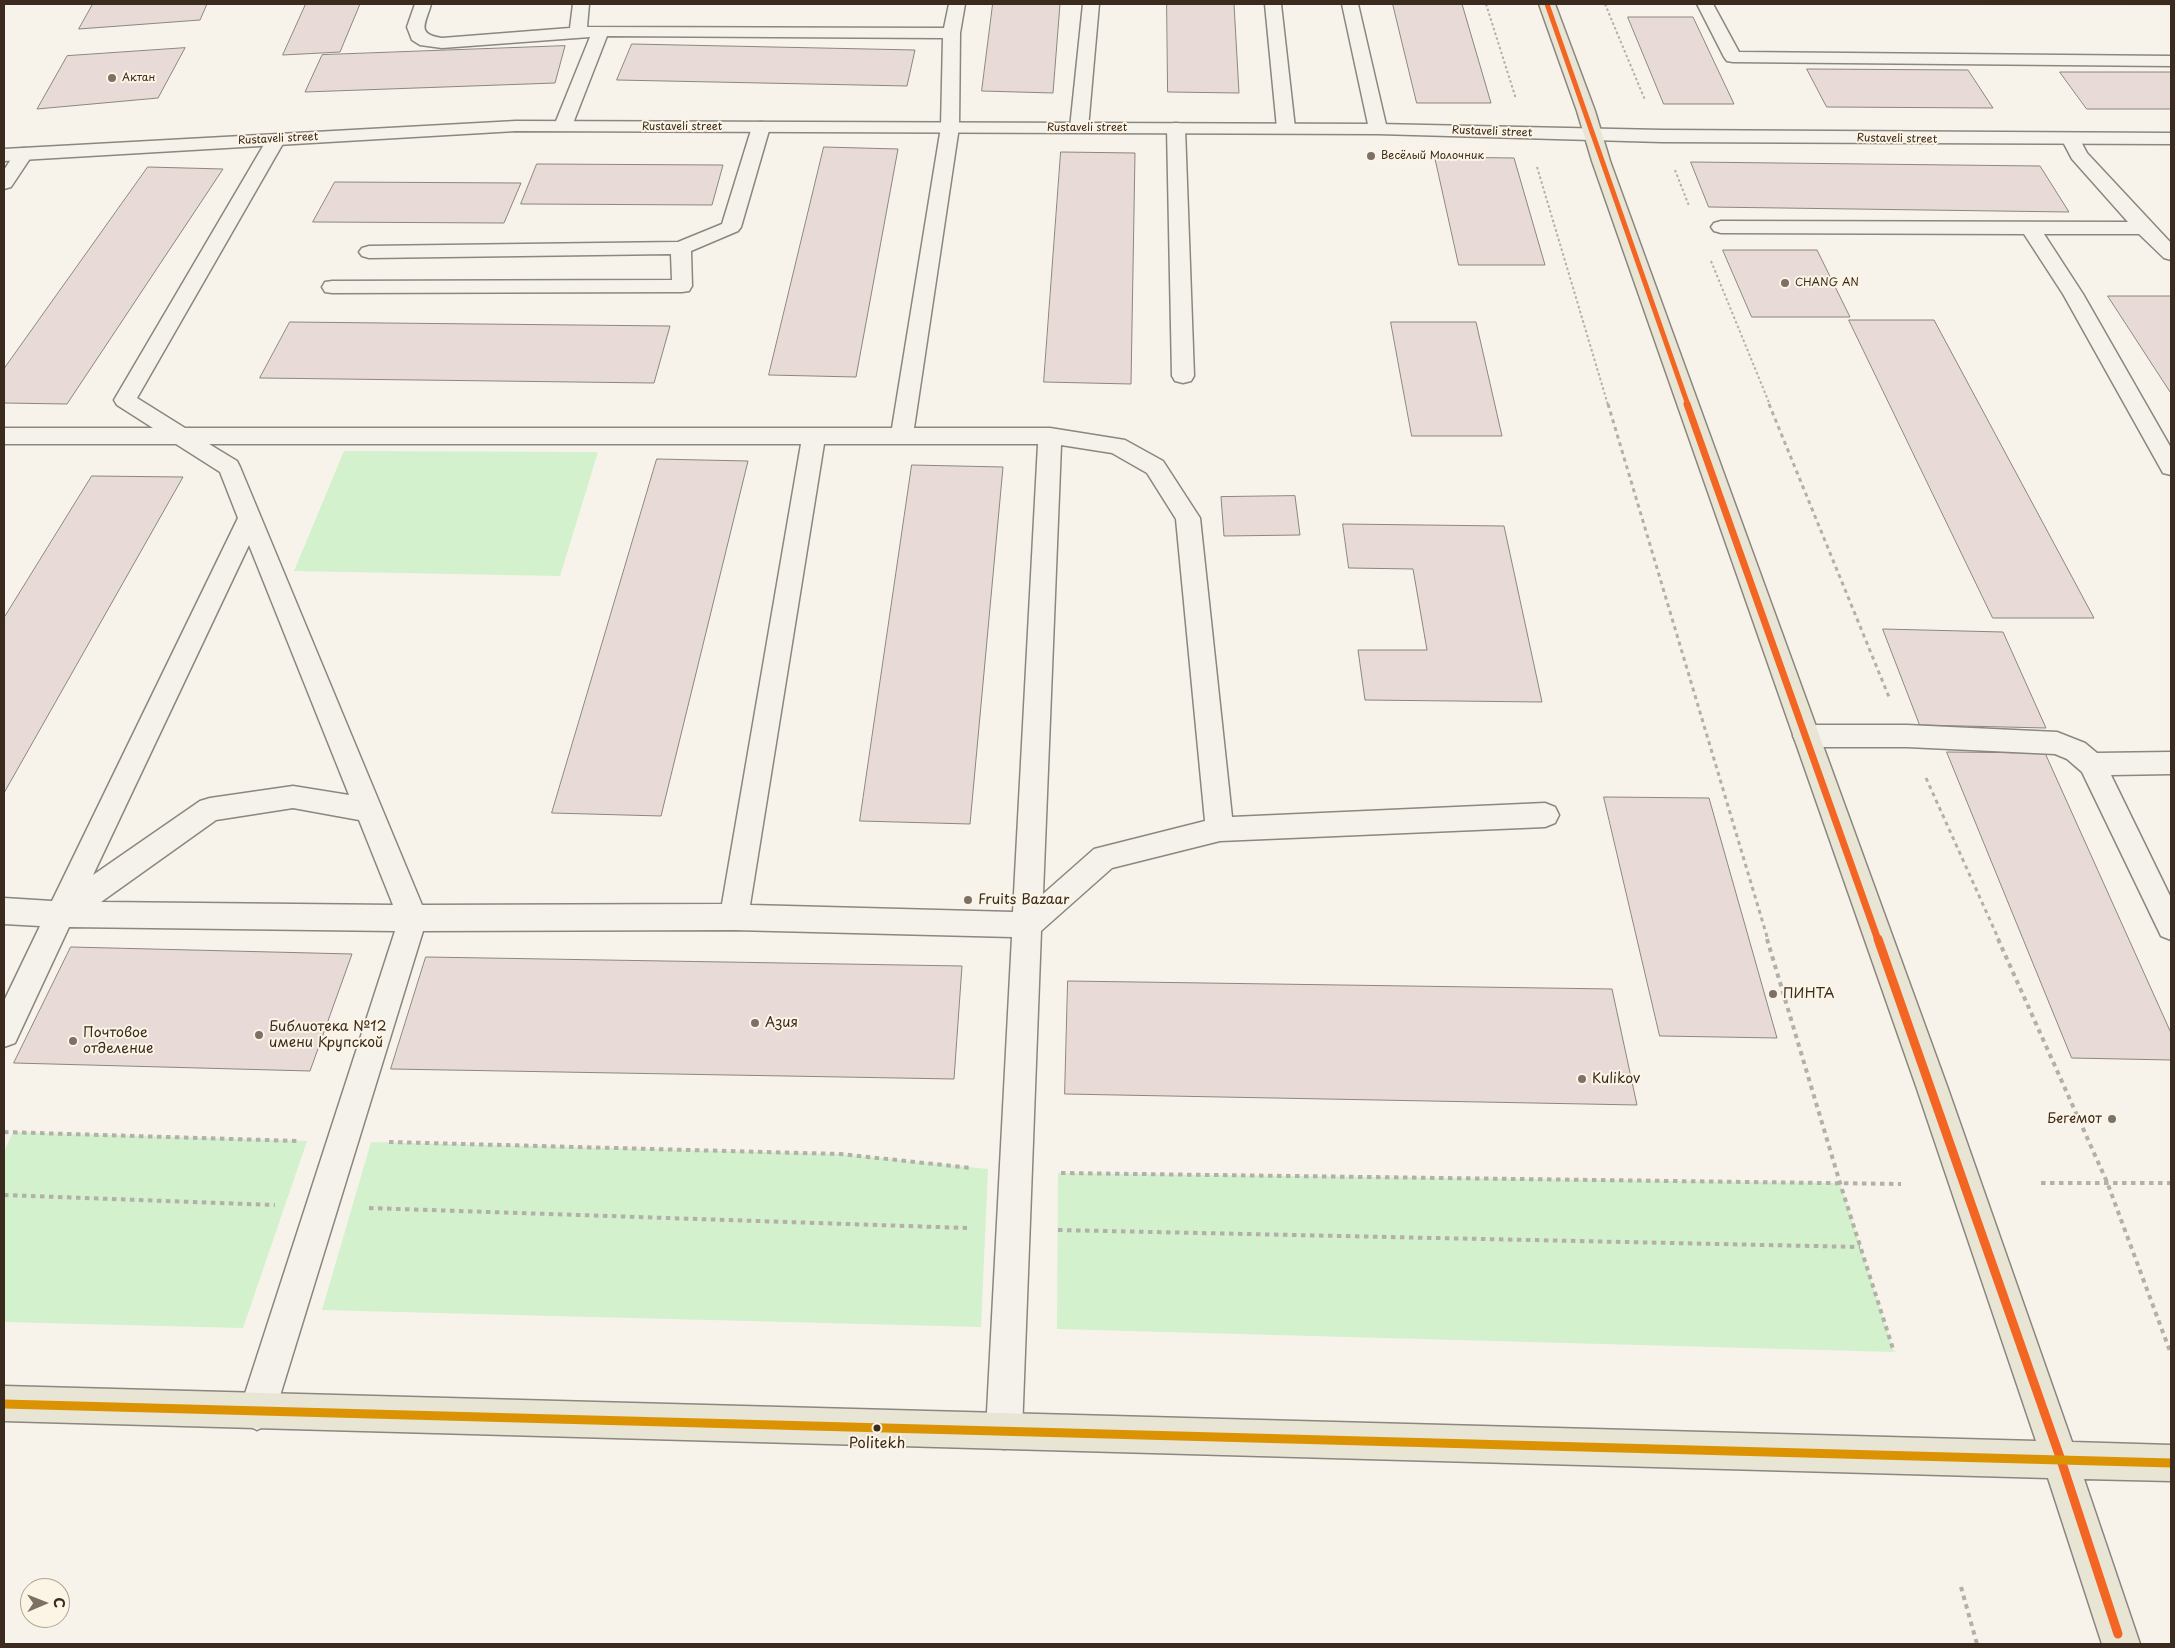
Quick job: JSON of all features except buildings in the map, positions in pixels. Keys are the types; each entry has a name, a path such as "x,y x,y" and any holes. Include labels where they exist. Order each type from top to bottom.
{"main road":[{"path":"1547,4 2061,1460 2121,1644"},
{"path":"4,1404 2171,1463"}],"street":[{"path":"423,4 415,27 418,36 426,41 442,43 601,31 952,32"},
{"path":"578,32 581,4"},
{"path":"902,436 950,127 952,32 957,4"},
{"path":"1078,128 1091,4"},
{"path":"1273,4 1286,128"},
{"path":"1350,4 1378,129"},
{"path":"1705,4 1733,57 2171,61"},
{"path":"563,126 601,31"},
{"name":"Rustaveli street","path":"4,155 516,126 1286,128 1662,136 2071,140 2171,139"},
{"path":"369,252 681,248 731,227 761,127"},
{"path":"1176,128 1183,376"},
{"path":"257,1412 414,918 249,519 230,467 126,400 276,140"},
{"path":"2071,140 2079,155 2144,228 2171,254"},
{"path":"4,183 24,154"},
{"path":"1721,227 2144,228"},
{"path":"2030,228 2073,294 2171,468"},
{"path":"332,287 682,286 681,248"},
{"path":"4,436 1050,436 1117,446 1155,467 1188,518 1220,829"},
{"path":"734,917 814,436"},
{"path":"1004,1431 1050,436"},
{"path":"4,1033 249,519"},
{"path":"1806,736 1907,736 2058,743 2076,751 2092,764 2171,927"},
{"path":"2092,764 2171,763"},
{"path":"60,914 210,809 293,797 369,810"},
{"path":"4,911 60,914 414,918 734,917 1027,925 1104,858 1220,829 1545,815"}],"path":[{"path":"1486,4 1840,1183 1894,1352"},
{"path":"1605,4 1662,136 1690,208"},
{"path":"1709,254 1879,674 2107,1182 2171,1354"},
{"path":"4,1132 840,1154 1015,1172 1901,1184"},
{"path":"2041,1183 2171,1183"},
{"path":"4,1195 1013,1229 1860,1247"},
{"path":"1960,1587 1977,1644"}],"shaded area":[{"path":"2171,4 2171,6 1950,5"}],"green space":[{"path":"344,451 598,452 560,576 294,571"},
{"path":"13,1132 307,1141 243,1328 4,1322 4,1152"},
{"path":"371,1142 840,1154 988,1169 981,1327 322,1310"},
{"path":"1058,1173 1840,1183 1894,1352 1057,1329"}],"transit line":[{"path":"1547,4 1586,111 1601,161 1965,1184 2061,1460 2118,1634"},
{"path":"4,1404 2171,1463"}],"place":[{"name":"Актан","path":"112,78"},
{"name":"Весёлый Молочник","path":"1371,156"},
{"name":"CHANG AN","path":"1785,283"},
{"name":"Fruits Bazaar","path":"968,900"},
{"name":"ПИНТА","path":"1773,994"},
{"name":"Азия","path":"755,1023"},
{"name":"Библиотека №12 имени Крупской","path":"259,1035"},
{"name":"Почтовое отделение","path":"73,1041"},
{"name":"Kulikov","path":"1582,1079"},
{"name":"Бегемот","path":"2112,1119"},
{"name":"Politekh","path":"877,1428"}]}
